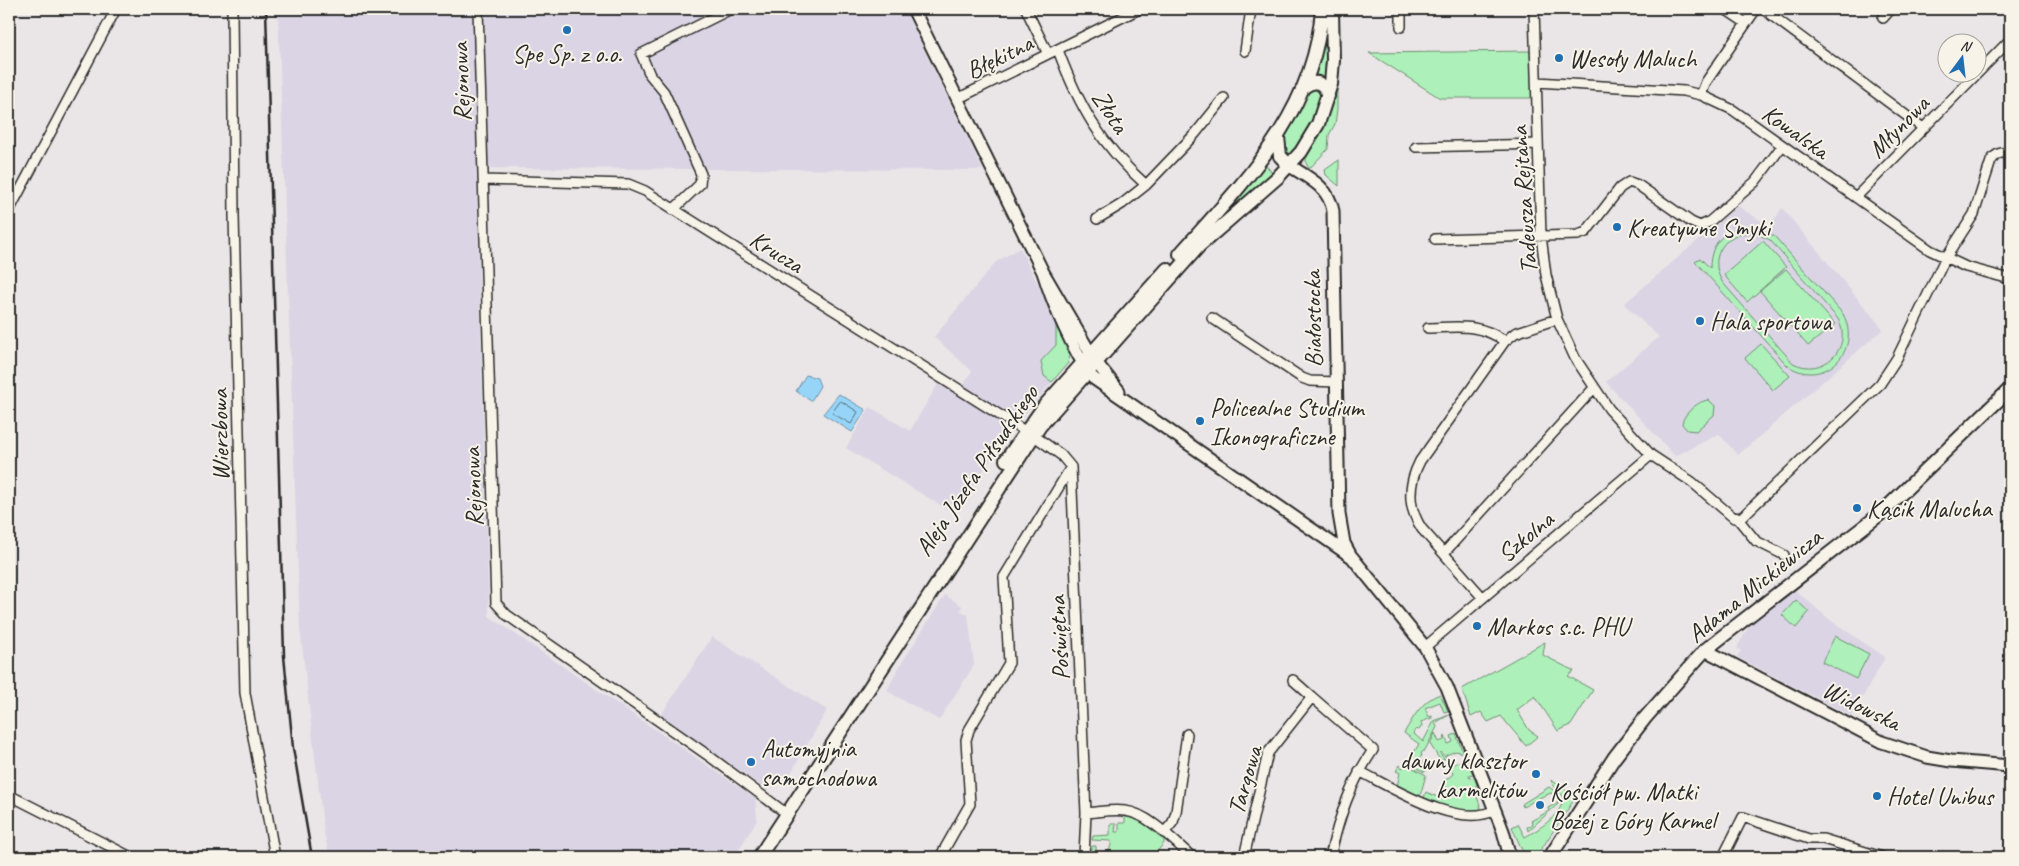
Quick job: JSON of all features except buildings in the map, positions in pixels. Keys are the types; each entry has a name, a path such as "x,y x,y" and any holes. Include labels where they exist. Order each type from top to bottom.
{"main road":[{"path":"1290,166 1280,156 1278,137 1304,87 1318,38 1322,9"},
{"path":"1301,152 1318,124 1328,96 1332,71 1332,9"},
{"path":"1304,87 1318,82 1324,87 1328,96"},
{"name":"Aleja Józefa Piłsudskiego","path":"759,857 784,812 1029,433 1278,137"},
{"name":"Aleja Józefa Piłsudskiego","path":"1089,361 1199,246 1290,166 1301,152"},
{"name":"Adama Mickiewicza","path":"1550,857 1556,851 1614,758 1645,718 1705,650 1879,515 2010,389"},
{"name":"Aleja Józefa Piłsudskiego","path":"750,857 784,812"}],"street":[{"path":"9,211 116,9"},
{"name":"Wierzbowa","path":"232,9 234,215 245,693 275,857"},
{"name":"Rejonowa","path":"478,9 496,603 507,615 576,662 784,812"},
{"path":"673,210 700,184 701,174 664,92 650,75 641,54 731,9"},
{"path":"912,9 1054,295 1089,361 1097,381 1352,557 1425,647 1447,687 1495,810 1510,857"},
{"path":"1026,9 1048,54"},
{"name":"Błękitna","path":"957,99 1137,9"},
{"path":"1246,51 1251,9"},
{"path":"1401,9 1401,26"},
{"name":"Tadeusza Rejtana","path":"1534,9 1541,236 1546,275 1557,319 1576,358 1594,388 1609,409 1651,455 1692,482 1734,518 1740,518 1756,541 1784,555"},
{"path":"1724,9 1746,23"},
{"path":"1701,94 1706,82 1756,9"},
{"path":"1764,9 1923,128"},
{"path":"1883,18 1890,9"},
{"name":"Młynowa","path":"1856,197 2010,40"},
{"name":"Złota","path":"1058,50 1075,95 1098,131 1121,163 1146,185"},
{"name":"Kowalska","path":"1537,82 1660,89 1701,94 1733,110 1945,259 2010,279"},
{"path":"1097,218 1122,204 1146,185 1195,134 1224,98"},
{"path":"1416,146 1538,144"},
{"path":"1435,239 1578,235 1586,232 1620,188 1630,182 1638,185 1691,222 1700,226 1709,222 1755,182 1782,146"},
{"name":"Białostocka","path":"1301,152 1309,178"},
{"path":"1740,518 1880,384 1897,358 1945,259 1974,214 1990,161 1994,155 2002,152 2010,153"},
{"name":"Białostocka","path":"1290,166 1326,192 1333,212 1341,532 1352,557"},
{"name":"Krucza","path":"484,180 628,184 645,191 1029,433"},
{"path":"1212,318 1302,378 1310,381 1336,382"},
{"path":"1483,598 1414,518 1410,503 1413,474 1505,341 1515,334 1557,319"},
{"path":"1428,328 1474,327 1484,329 1505,341"},
{"path":"1444,553 1594,388"},
{"path":"940,857 970,804 966,740 969,730 1009,663 1004,577 1071,467 1061,454 1029,433"},
{"name":"Szkolna","path":"1425,647 1651,455"},
{"name":"Poświętna","path":"1071,467 1086,813 1084,857"},
{"name":"Widowska","path":"1705,650 1882,742 1927,757 2010,766"},
{"path":"1294,680 1374,750 1359,771 1344,803 1330,857"},
{"name":"Targowa","path":"1244,857 1268,753 1312,697"},
{"path":"1164,833 1173,822 1176,812 1188,734"},
{"path":"1359,771 1401,792 1447,811 1478,815 1495,810"},
{"path":"9,796 131,857"},
{"path":"1086,813 1131,812 1164,833 1192,857"},
{"path":"1722,857 1743,817 1809,839 1823,839 1882,857"}],"shaded area":[{"path":"278,9 904,9 983,170 476,168 489,616 755,798 757,820 734,857 330,857 324,833 300,628"},
{"path":"1738,206 1770,227 1782,208 1883,329 1738,455 1719,434 1675,456 1606,382 1659,337 1624,304"},
{"path":"1020,248 1071,352 1068,363 1020,420 963,386 972,371 934,337 996,262"},
{"path":"939,382 1012,427 955,514 846,448 870,407 910,431"},
{"path":"1795,590 1830,620 1885,657 1852,716 1737,657 1741,650 1737,648 1749,626"},
{"path":"945,595 962,606 960,610 968,615 974,665 939,720 887,691 898,669"},
{"path":"712,637 827,710 788,778 767,790 661,715"}],"green space":[{"path":"1326,23 1327,29 1327,81 1313,76"},
{"path":"1530,51 1533,98 1440,98 1369,53"},
{"path":"1337,65 1335,124 1329,135 1328,149 1309,169 1306,163 1306,154"},
{"path":"1314,88 1322,93 1317,113 1292,156 1286,157 1283,141 1301,110 1307,92"},
{"path":"1339,160 1339,186 1326,175 1325,170"},
{"path":"1265,164 1273,174 1212,226"},
{"path":"1750,226 1763,229 1775,237 1843,314 1848,328 1848,342 1836,363 1825,370 1813,373 1800,372 1787,365 1695,261 1700,258 1710,268 1716,244 1726,234","holes":["1741,233 1755,233 1770,240 1838,319 1842,330 1842,341 1832,358 1824,364 1815,367 1804,367 1793,363 1723,283 1717,268 1718,254 1722,247 1727,241"]},
{"path":"1763,241 1786,267 1747,302 1724,275"},
{"path":"1786,269 1835,324 1808,346 1760,291"},
{"path":"1056,321 1071,352 1068,363 1052,382 1044,376 1041,361 1056,345"},
{"path":"1761,344 1790,376 1773,390 1745,358"},
{"path":"1709,400 1715,406 1714,415 1696,431 1687,430 1682,424 1685,416 1696,405"},
{"path":"1796,600 1809,612 1796,628 1782,615"},
{"path":"1835,636 1869,654 1856,679 1822,662"},
{"path":"1545,642 1543,655 1574,671 1568,676 1593,690 1571,725 1558,731 1535,696 1517,710 1529,730 1538,736 1526,746 1501,716 1488,722 1481,712 1471,717 1462,689"},
{"path":"1440,694 1448,711 1444,712 1440,702 1425,708 1429,717 1432,716 1432,718 1421,722 1422,726 1413,733 1423,742 1434,721 1449,715 1435,723 1437,727 1425,750 1421,753 1422,756 1418,759 1421,763 1426,760 1422,766 1427,770 1424,772 1413,765 1414,762 1411,761 1408,765 1426,775 1420,796 1397,786 1400,773 1396,771 1400,765 1402,768 1406,766 1419,744 1404,733 1423,705"},
{"path":"1435,733 1439,742 1444,740 1445,736 1448,744 1453,742 1451,736 1456,734 1463,753 1456,751 1446,755 1446,758 1441,752 1440,754 1445,759 1440,760 1430,744"},
{"path":"1467,758 1468,761 1464,763 1466,766 1469,764 1473,774 1469,775 1470,778 1474,777 1477,785 1474,788 1482,811 1458,810 1424,798 1426,792 1442,799 1447,787 1441,784 1453,774 1450,766"},
{"path":"1551,780 1576,797 1536,857 1525,857 1512,827 1518,824 1525,837 1555,815 1562,803 1563,796"},
{"path":"1549,787 1557,794 1558,798 1551,793 1523,807 1522,804"},
{"path":"1558,798 1558,804 1528,831 1527,827 1533,824 1531,821 1549,811 1548,808 1557,803"},
{"path":"1125,816 1141,821 1164,840 1164,843 1153,857 1114,857 1113,855 1110,857 1091,857 1092,846 1096,846 1096,856 1108,856 1111,841 1092,840 1093,836 1110,835 1110,824 1116,824 1115,832 1119,832 1119,823 1125,823"}],"water":[{"path":"806,375 817,378 820,386 811,401 796,391"},
{"path":"839,394 866,410 852,432 823,414"}],"railway":[{"path":"266,9 284,656 293,748 312,857"}],"place":[{"name":"Spe Sp. z o.o.","path":"567,30"},
{"name":"Wesoły Maluch","path":"1559,58"},
{"name":"Kreatywne Smyki","path":"1617,227"},
{"name":"Hala sportowa","path":"1700,321"},
{"name":"Policealne Studium Ikonograficzne","path":"1200,421"},
{"name":"Kącik Malucha","path":"1857,508"},
{"name":"Markos s.c. PHU","path":"1477,626"},
{"name":"Automyjnia samochodowa","path":"751,762"},
{"name":"dawny klasztor karmelitów","path":"1536,774"},
{"name":"Hotel Unibus","path":"1877,796"},
{"name":"Kościół pw. Matki Bożej z Góry Karmel","path":"1540,805"}]}
